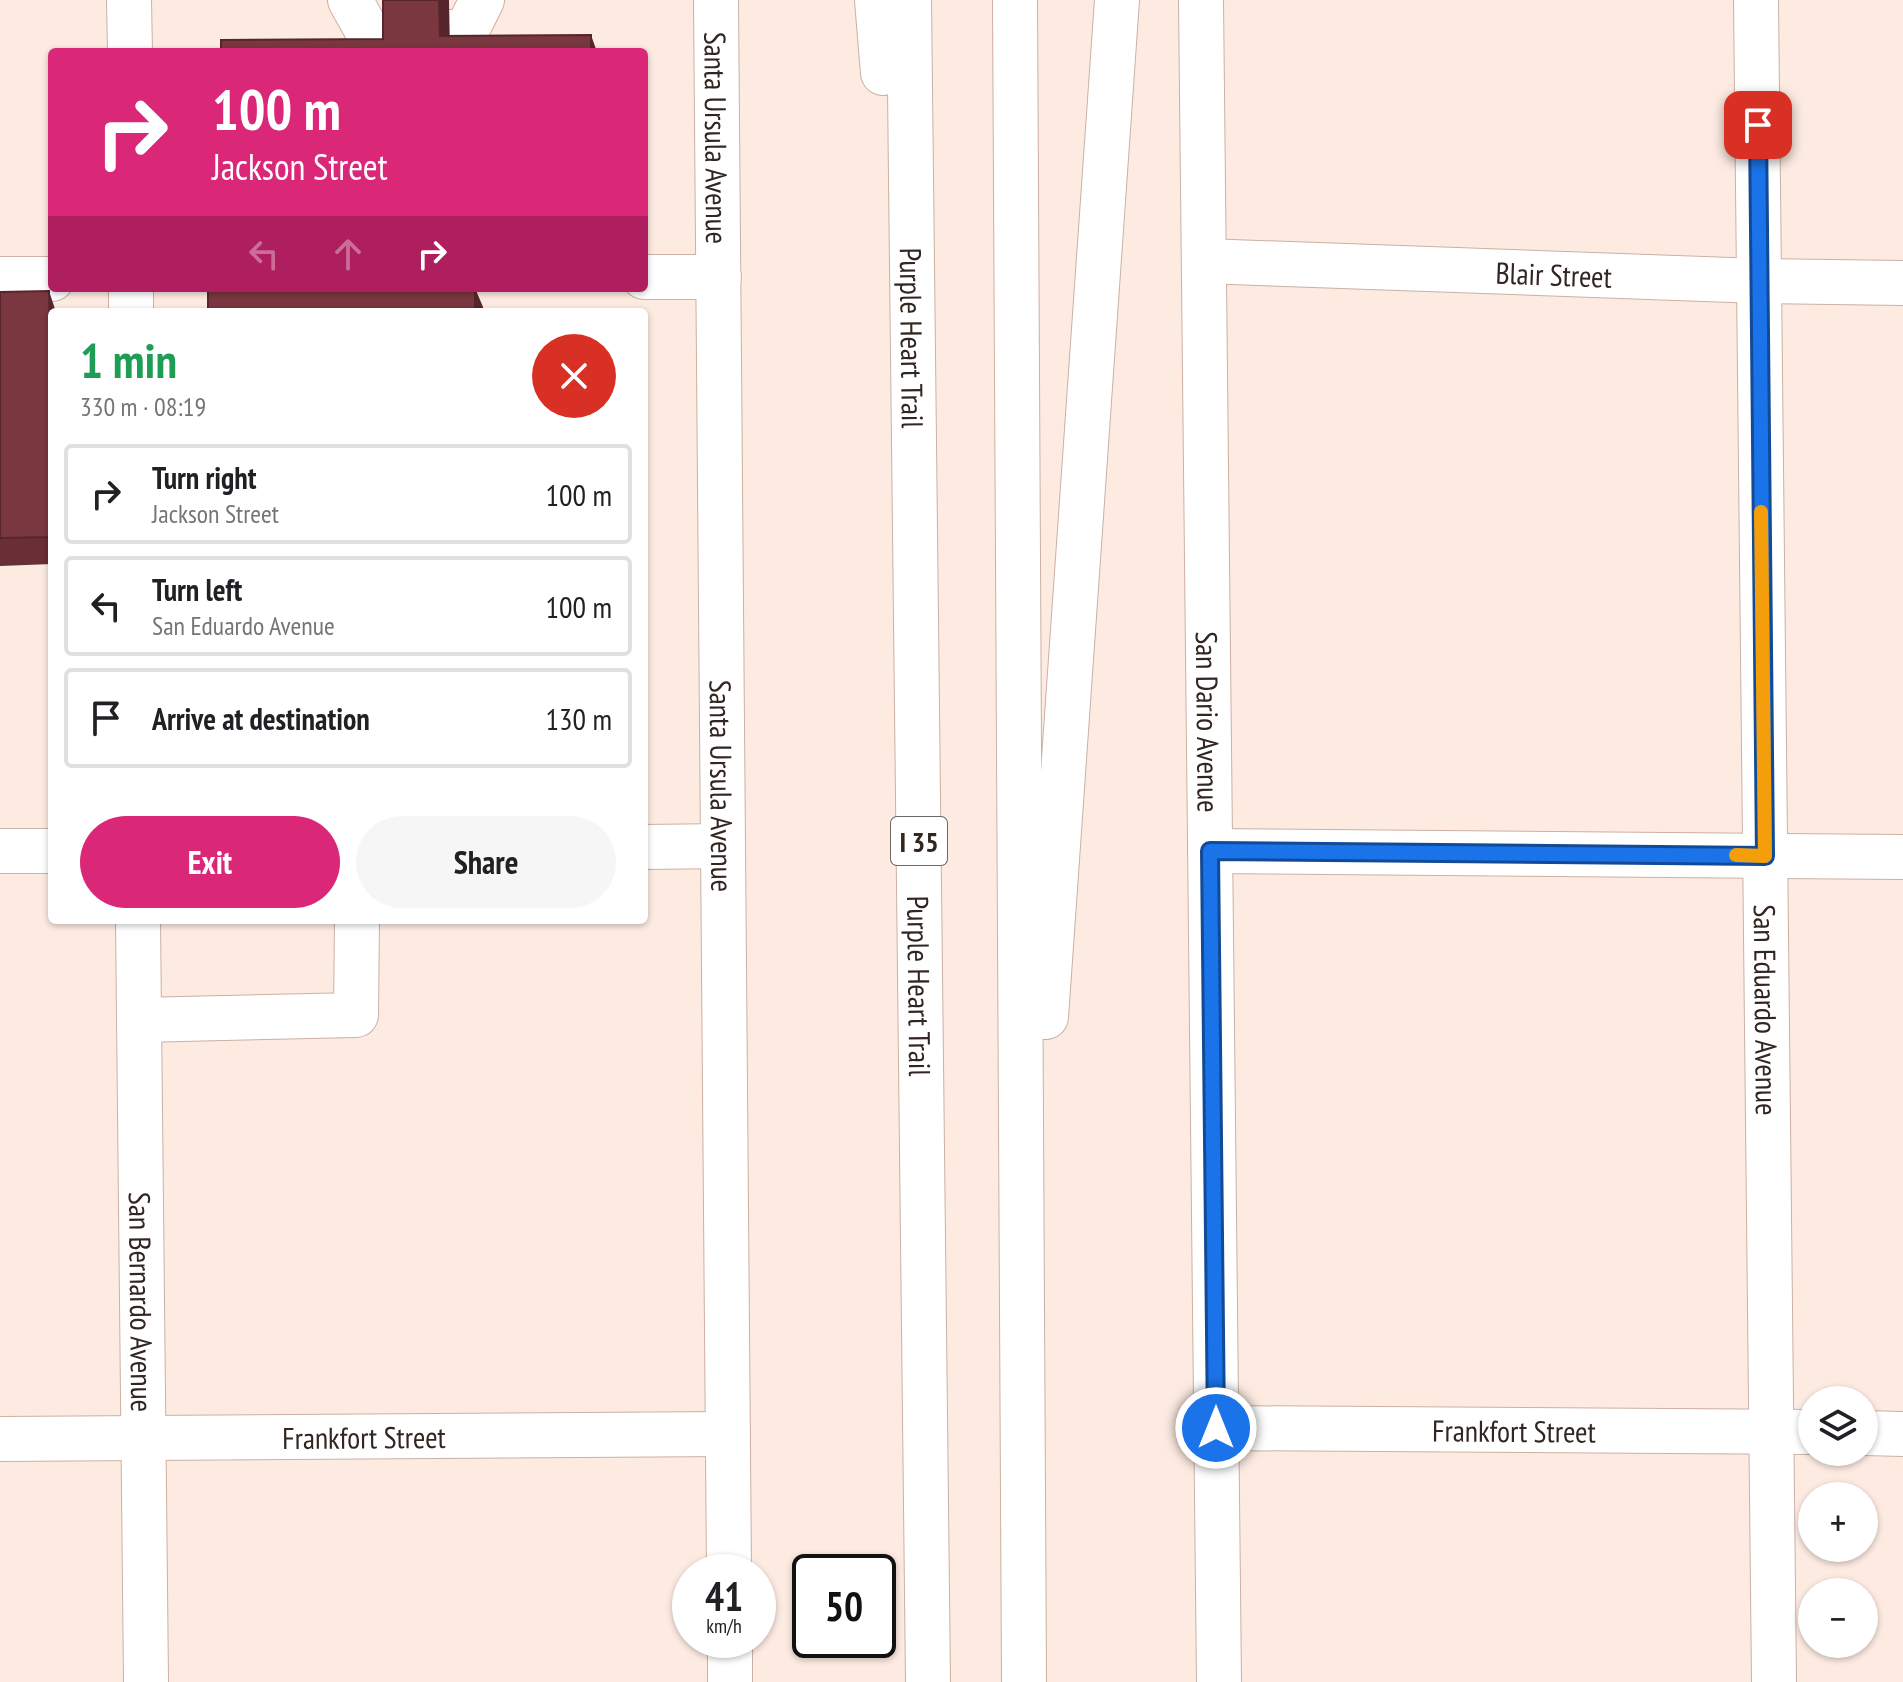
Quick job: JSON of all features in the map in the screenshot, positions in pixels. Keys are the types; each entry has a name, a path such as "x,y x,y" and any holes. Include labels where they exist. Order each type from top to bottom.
{"main road":[{"path":"129,0 130,48"},
{"path":"350,0 369,34 393,34"},
{"path":"449,32 466,32 482,0"},
{"name":"Santa Ursula Avenue","path":"716,0 729,1554"},
{"path":"877,0 914,415"},
{"name":"Purple Heart Trail","path":"909,0 928,1682"},
{"path":"1015,0 1024,1682"},
{"path":"1021,1387 1117,0"},
{"name":"San Dario Avenue","path":"1201,0 1219,1682"},
{"name":"San Eduardo Avenue","path":"1756,0 1765,856 1792,1432 1774,1682"},
{"name":"Blair Street","path":"1204,261 1759,281 1903,283"},
{"path":"648,277 719,277"},
{"path":"0,279 48,279"},
{"path":"648,847 723,846"},
{"path":"0,851 48,851"},
{"path":"1210,851 1903,857"},
{"name":"San Bernardo Avenue","path":"138,924 146,1682"},
{"path":"139,1020 356,1015 357,924"},
{"name":"Frankfort Street","path":"1216,1428 1792,1432"},
{"path":"1878,1433 1903,1434"},
{"name":"Frankfort Street","path":"0,1439 728,1434"},
{"path":"730,1658 730,1682"}],"building":[{"path":"383,0 439,0 440,36 591,35 591,48 221,48 221,40 383,39"},
{"path":"0,292 49,292 48,537 0,538"},
{"path":"208,292 475,292 475,308 208,308"}],"slow traffic":[{"path":"1736,855 1765,856 1761,512"}],"route":[{"path":"1216,1428 1210,851 1765,856 1758,125"}]}
